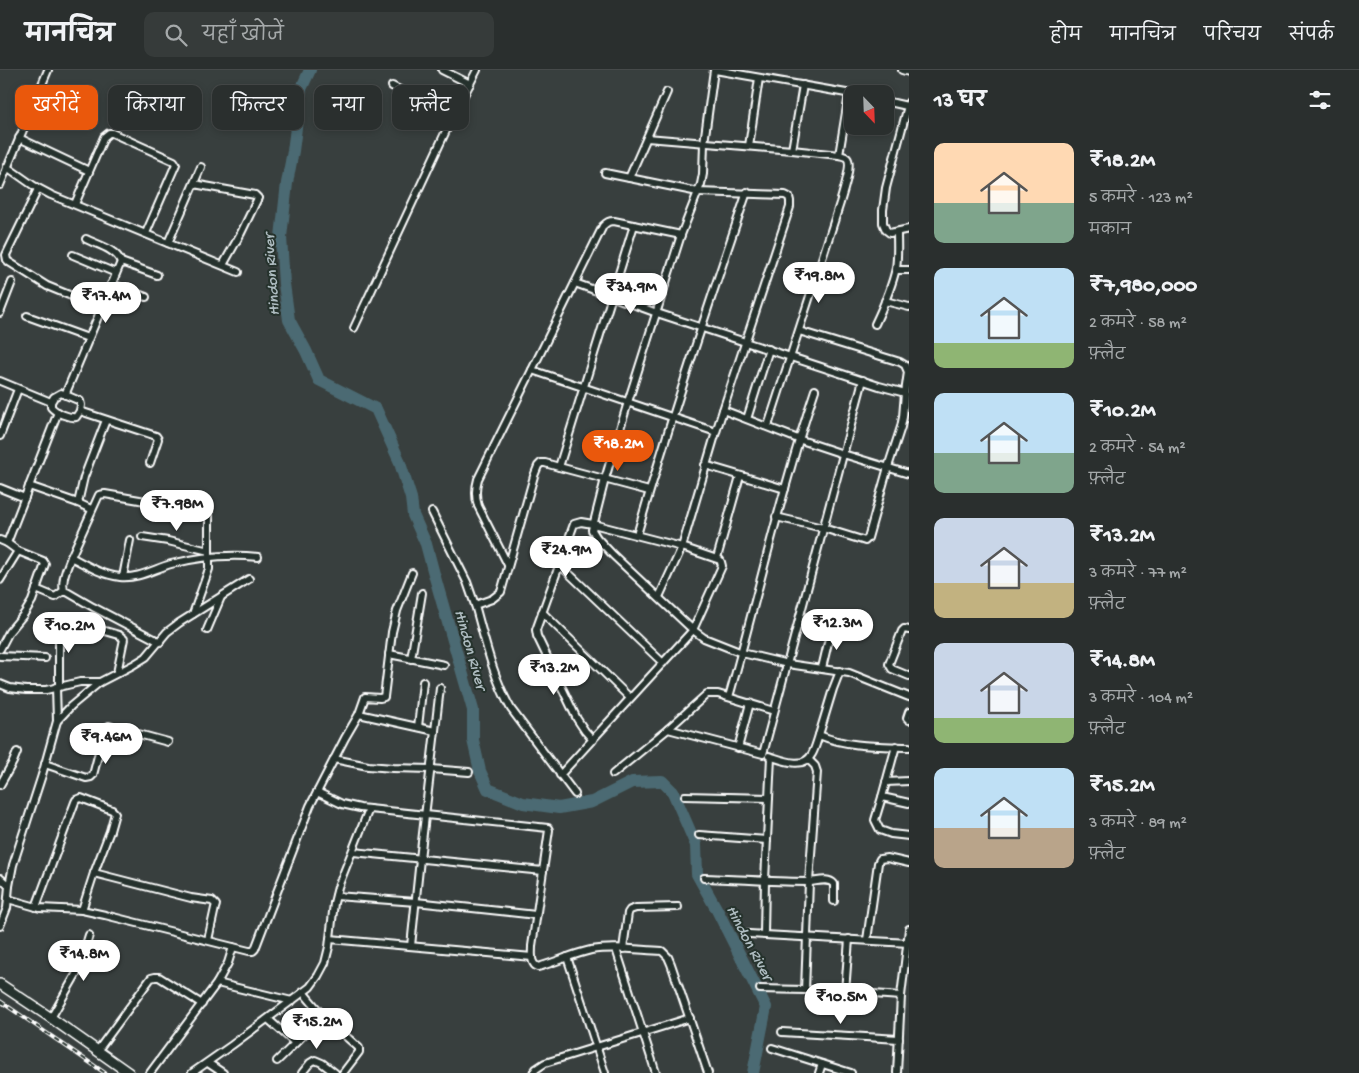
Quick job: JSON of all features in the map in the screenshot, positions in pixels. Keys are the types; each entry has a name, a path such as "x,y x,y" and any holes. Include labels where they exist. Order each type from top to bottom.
{"main road":[{"path":"0,984 129,1073"}],"street":[{"path":"0,185 48,70"},
{"path":"442,70 470,84 477,70"},
{"path":"844,93 715,70 704,144 703,174 681,235 628,402 592,530 597,538 658,597 704,638 742,653 788,664 840,671 863,677 909,697"},
{"path":"902,70 909,72"},
{"path":"749,146 759,78"},
{"path":"792,150 803,86"},
{"path":"629,178 667,92"},
{"path":"894,102 908,104 886,188 883,210 884,223 886,230 890,233 909,229"},
{"path":"354,328 446,130"},
{"path":"839,155 844,130"},
{"path":"75,204 104,137 108,133 112,133 176,162 146,234"},
{"path":"19,138 89,171"},
{"path":"647,138 792,150 839,155 848,158 849,166 838,210 768,426"},
{"path":"7,167 38,188 238,272"},
{"path":"168,243 202,167"},
{"path":"605,173 698,192 747,192 785,195 789,197 790,201 790,207 705,465 682,546 658,597"},
{"path":"194,184 255,195 258,198 223,266"},
{"path":"38,188 6,255 8,262 47,286 101,308"},
{"path":"637,535 672,417 747,192"},
{"path":"508,565 478,506 475,488 603,226 609,221 614,221 681,235"},
{"path":"559,467 634,226"},
{"path":"875,324 896,270 898,232"},
{"path":"86,239 114,252 121,262 156,275"},
{"path":"73,255 116,273"},
{"path":"65,395 121,262"},
{"path":"896,270 909,270"},
{"path":"0,313 12,282"},
{"path":"111,284 146,297"},
{"path":"575,284 657,313 904,393"},
{"path":"885,301 909,307"},
{"path":"27,316 88,338"},
{"path":"776,517 823,528 862,540 868,538 903,417 904,393 908,372 905,365 799,332"},
{"path":"747,419 769,349"},
{"path":"532,370 716,432"},
{"path":"763,754 863,380"},
{"path":"0,381 51,402"},
{"path":"0,436 18,389"},
{"path":"729,697 776,517 798,439 815,390"},
{"path":"58,394 65,395 80,402 82,405 75,418 52,409 51,402 58,394"},
{"path":"723,410 798,439 909,474"},
{"path":"80,411 158,437 150,463"},
{"path":"7,543 58,412"},
{"path":"78,503 84,477 106,420"},
{"path":"475,605 492,599 501,592 536,470 541,464 649,491"},
{"path":"705,465 785,489"},
{"path":"717,558 740,476"},
{"path":"29,486 78,503 92,510"},
{"path":"0,488 25,498"},
{"path":"64,592 62,583 70,556 97,497 101,494 152,502"},
{"path":"193,614 209,569 209,507"},
{"path":"432,512 467,582 495,676 503,696 575,794"},
{"path":"560,775 593,740 693,630 722,566 722,562 717,558 682,546 593,524 581,522 574,524 536,630 581,727 593,740"},
{"path":"142,538 168,541 209,554 258,557"},
{"path":"0,540 45,564 29,607 9,632 0,649"},
{"path":"123,577 130,540"},
{"path":"0,580 18,551"},
{"path":"70,556 100,572 130,578 209,554"},
{"path":"560,565 663,663"},
{"path":"8,899 36,907 82,910 105,914 253,951 310,806 359,714 365,697 384,697 397,611 412,574"},
{"path":"57,721 71,706 100,682 146,657 167,632 179,623 249,579"},
{"path":"36,589 55,597 67,592 160,642"},
{"path":"411,659 422,593"},
{"path":"207,630 220,597"},
{"path":"542,612 630,698"},
{"path":"0,926 7,908 13,865 57,721 58,648 61,633 68,619"},
{"path":"909,630 904,629 902,631 889,664 892,669 909,676"},
{"path":"822,668 831,630"},
{"path":"105,631 119,635 124,639 117,673"},
{"path":"389,654 444,666"},
{"path":"0,656 46,658"},
{"path":"668,729 792,763 808,760 813,753 840,671"},
{"path":"0,684 10,688 46,690 80,682 100,682"},
{"path":"418,727 423,682"},
{"path":"411,946 440,688"},
{"path":"613,774 707,694 718,694 774,711"},
{"path":"738,748 750,703"},
{"path":"909,712 907,718 909,720"},
{"path":"359,714 435,731"},
{"path":"45,764 86,778 91,777 105,729 108,726 168,742"},
{"path":"819,735 850,744 909,747"},
{"path":"896,746 875,820 880,830 891,834 909,836"},
{"path":"0,785 17,752"},
{"path":"764,934 771,757"},
{"path":"334,759 368,766 468,772"},
{"path":"805,990 809,882 817,772 815,766 808,760"},
{"path":"886,782 909,781"},
{"path":"317,792 342,804 369,809 548,828 532,957 536,966 590,951 619,949 662,951 666,953 672,964 708,1073"},
{"path":"685,796 769,798"},
{"path":"882,797 909,803"},
{"path":"36,907 75,802 79,798 112,810 115,813 82,910"},
{"path":"192,1073 292,1001 314,981 325,962 330,946 338,888 369,809"},
{"path":"699,836 767,840"},
{"path":"353,852 542,871"},
{"path":"867,940 880,859 887,858 909,863"},
{"path":"94,874 191,898 212,901 216,905 208,940"},
{"path":"0,878 9,886"},
{"path":"704,878 809,882 828,880 834,884 834,900"},
{"path":"336,896 416,902 536,915"},
{"path":"656,1073 619,949 630,910 636,908 678,907"},
{"path":"897,1073 901,996 909,929"},
{"path":"748,934 908,943"},
{"path":"51,1018 78,971 89,935"},
{"path":"330,939 532,957"},
{"path":"845,992 849,939"},
{"path":"150,1073 218,983 228,963 232,946"},
{"path":"567,957 605,1073"},
{"path":"98,1050 151,978 155,976 202,1004"},
{"path":"218,983 292,1001"},
{"path":"760,989 901,996"},
{"path":"303,992 323,1016 359,1048 358,1054 343,1073"},
{"path":"277,1061 323,1016"},
{"path":"533,1073 545,1063 690,1018"},
{"path":"268,1019 295,1043"},
{"path":"782,1032 899,1039"},
{"path":"772,1048 851,1073"},
{"path":"302,1073 314,1060 322,1062 335,1073"},
{"path":"208,1063 223,1073"},
{"path":"819,1073 822,1064"}],"waterway":[{"name":"Hindon River","path":"310,70 301,89 281,237 284,284 289,320 319,380 376,409 399,460 411,498 413,515 426,544 473,710 473,740 480,771 488,789 523,803 559,808 592,802 632,782 662,781 673,792 696,845 697,874 766,1007 753,1073"}],"railway":[{"path":"0,1001 105,1073"}]}
